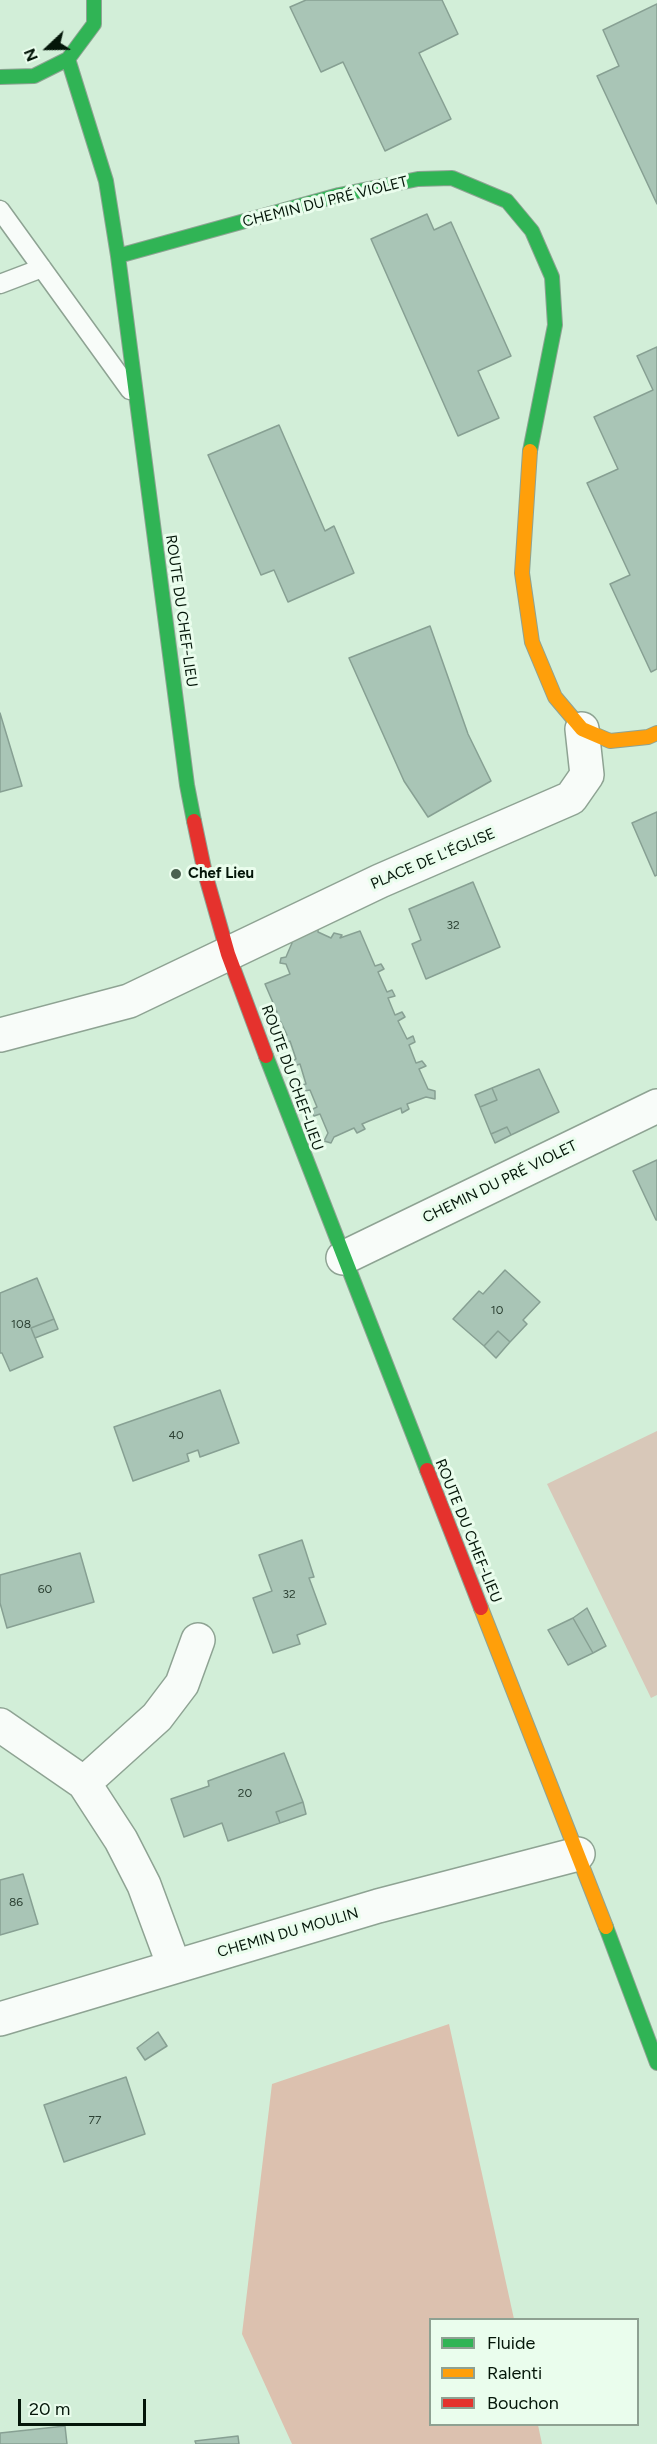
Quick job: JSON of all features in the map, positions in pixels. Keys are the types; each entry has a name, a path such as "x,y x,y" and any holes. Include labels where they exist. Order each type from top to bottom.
{"main road":[{"path":"0,77 34,76 68,59 94,24 94,0"},
{"name":"ROUTE DU CHEF-LIEU","path":"68,59 106,181 118,256 187,784 205,873 228,954 343,1258 578,1854 657,2063"},
{"name":"CHEMIN DU PRÉ VIOLET","path":"118,256 339,195 418,178 452,178 507,201 532,231 552,277 555,325 530,451 522,573 532,642 555,697 582,729 610,741 648,737 657,733"}],"street":[{"name":"PLACE DE L'ÉGLISE","path":"0,1035 129,1001 380,881 571,798 587,775 582,729"},
{"name":"CHEMIN DU PRÉ VIOLET","path":"343,1258 657,1106"},
{"path":"84,1783 157,1717 182,1684 198,1640"},
{"path":"0,1725 84,1783 121,1840 144,1885 174,1966"},
{"name":"CHEMIN DU MOULIN","path":"0,2019 378,1906 578,1854"}],"lane":[{"path":"0,210 136,399"},
{"path":"0,284 42,268"}],"shaded area":[{"path":"657,1431 657,1695 651,1698 547,1484"},
{"path":"449,2024 514,2318 429,2318 429,2426 538,2426 542,2444 292,2444 242,2334 272,2084"}],"building":[{"path":"306,0 442,0 458,34 419,53 451,119 385,151 343,62 321,72 290,7"},
{"path":"657,4 657,204 597,76 619,66 603,30"},
{"path":"427,214 434,230 451,222 511,356 478,371 499,418 458,436 371,239"},
{"path":"657,347 657,669 651,672 610,584 630,575 587,483 618,469 594,417 653,390 637,356"},
{"path":"279,425 325,531 334,526 354,573 288,602 274,570 261,575 208,455"},
{"path":"430,626 468,734 491,781 428,817 404,781 349,658"},
{"path":"0,713 22,786 0,792"},
{"path":"657,812 657,875 655,876 632,823"},
{"path":"473,882 500,947 426,979 412,944 421,940 409,909"},
{"path":"312,926 318,926 318,932 331,938 334,933 342,935 340,938 360,931 375,966 381,964 384,969 378,972 387,992 392,990 395,996 388,998 395,1015 402,1012 405,1017 398,1021 407,1039 413,1036 415,1042 409,1045 416,1063 422,1061 426,1066 419,1069 428,1089 435,1091 435,1099 426,1097 407,1104 409,1109 402,1113 401,1108 369,1121 362,1124 365,1129 357,1133 354,1128 334,1137 331,1143 324,1141 328,1133 320,1114 314,1116 311,1110 317,1107 310,1090 304,1091 301,1085 306,1084 300,1064 294,1066 291,1061 296,1059 290,1041 284,1044 282,1038 287,1035 281,1022 276,1024 272,1017 277,1012 265,984 290,974 286,964 280,963 281,958 286,957 292,943 287,938 310,933"},
{"path":"539,1069 559,1112 511,1135 507,1127 491,1134 480,1107 497,1100 492,1088"},
{"path":"492,1088 497,1100 480,1107 475,1095"},
{"path":"507,1127 511,1135 495,1143 491,1134"},
{"path":"657,1160 657,1220 656,1220 633,1171"},
{"path":"505,1270 540,1302 523,1320 527,1324 510,1342 498,1331 484,1346 453,1319 479,1291 483,1294"},
{"path":"37,1278 54,1319 31,1328 43,1357 10,1371 0,1353 0,1293"},
{"path":"54,1319 58,1329 35,1338 31,1328"},
{"path":"498,1331 510,1342 496,1358 484,1346"},
{"path":"220,1390 239,1443 200,1457 198,1450 187,1454 189,1461 133,1481 114,1427"},
{"path":"302,1540 314,1577 309,1578 326,1624 297,1635 300,1644 273,1653 253,1598 272,1591 259,1555"},
{"path":"80,1553 94,1602 7,1628 0,1603 0,1575"},
{"path":"587,1608 606,1646 593,1653 573,1618"},
{"path":"573,1618 593,1653 568,1665 548,1630"},
{"path":"284,1753 303,1802 276,1812 280,1823 228,1841 222,1823 184,1837 171,1799 209,1786 208,1781"},
{"path":"303,1802 306,1814 280,1823 276,1812"},
{"path":"23,1874 38,1924 0,1935 0,1880"},
{"path":"158,2032 167,2046 145,2060 137,2048"},
{"path":"126,2077 145,2134 64,2162 44,2105"},
{"path":"65,2426 67,2444 0,2444 0,2433"},
{"path":"238,2436 239,2444 196,2444 195,2441"}],"traffic: fast":[{"path":"0,77 34,76 68,59 94,24 94,0"},
{"path":"68,59 106,181 118,256 187,785 194,821"},
{"path":"118,256 339,195 418,179 452,178 507,201 532,231 552,277 555,325 530,451"},
{"path":"266,1056 427,1470"},
{"path":"606,1927 657,2063"}],"traffic: slow":[{"path":"530,451 522,573 532,642 555,697 582,729 610,741 648,737 657,733"},
{"path":"481,1608 606,1927"}],"traffic: jam":[{"path":"194,821 205,873 228,954 266,1056"},
{"path":"427,1470 481,1608"}],"place":[{"name":"Chef Lieu","path":"176,874"}]}
